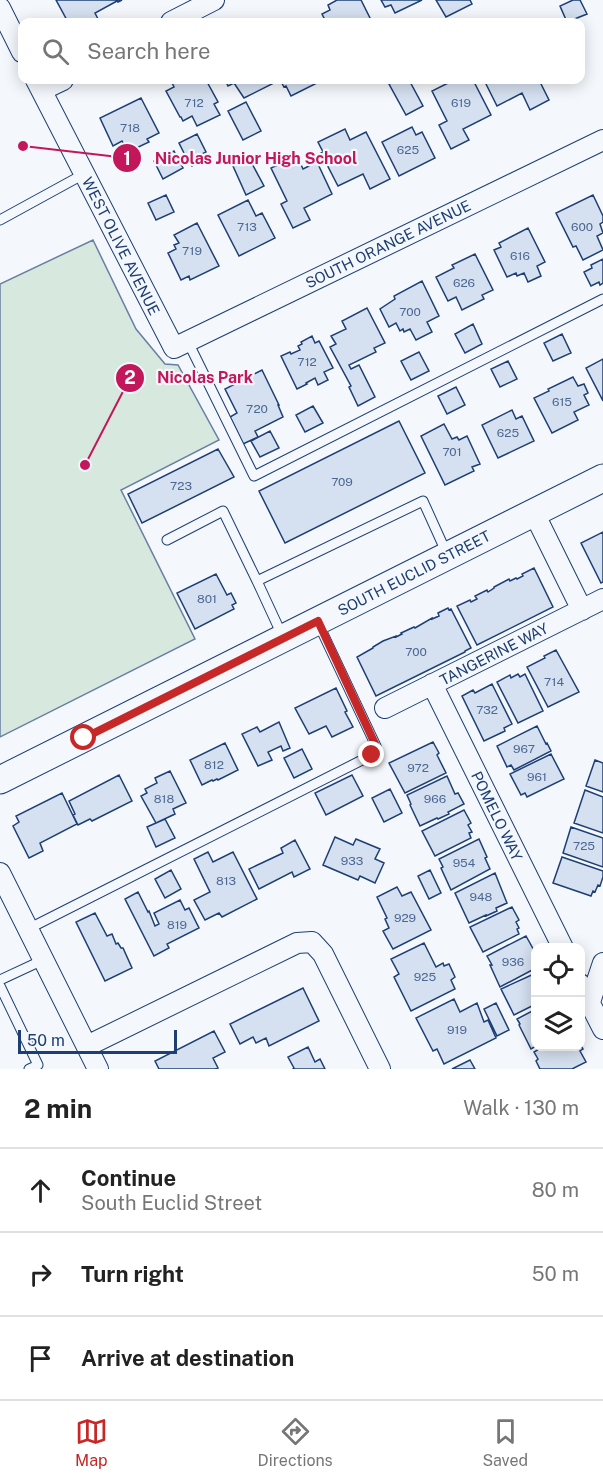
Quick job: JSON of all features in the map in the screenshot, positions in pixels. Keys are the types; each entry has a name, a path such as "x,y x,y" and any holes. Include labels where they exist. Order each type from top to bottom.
{"main road":[{"name":"SOUTH EUCLID STREET","path":"0,780 603,478"}],"street":[{"path":"179,18 214,0"},
{"path":"0,8 18,44"},
{"name":"WEST OLIVE AVENUE","path":"39,85 84,174 181,345"},
{"name":"SOUTH ORANGE AVENUE","path":"181,345 603,140"},
{"path":"534,513 582,610"},
{"name":"TANGERINE WAY","path":"385,708 603,599"},
{"name":"POMELO WAY","path":"432,684 561,943"},
{"path":"1,879 98,1069"},
{"path":"87,1046 297,943 312,942 323,954 380,1069"},
{"path":"590,1002 603,963"},
{"path":"585,993 603,1029"}],"lane":[{"path":"0,220 84,174"},
{"path":"181,345 254,476 603,299"},
{"path":"257,581 423,501 448,556"},
{"path":"167,540 223,511 284,638"},
{"path":"28,929 372,755 376,746 318,621"},
{"path":"0,981 43,960"},
{"path":"0,986 38,1065 29,1069"}],"shaded area":[{"path":"93,240 136,329 165,364 178,365 219,440 121,490 195,639 0,737 0,284"}],"building":[{"path":"56,0 122,0 95,13 98,18 66,18"},
{"path":"337,0 361,0 370,18 324,18 322,14 330,10 328,5"},
{"path":"381,0 422,0 395,13 391,5 385,7"},
{"path":"436,0 470,0 472,4 446,17"},
{"path":"573,0 580,0 587,14 577,18 565,18 560,6"},
{"path":"172,84 208,84 218,102 214,104 220,115 197,126 192,116 183,121 166,91 174,87"},
{"path":"235,84 272,84 244,98"},
{"path":"282,84 315,84 291,96 286,86 284,87"},
{"path":"389,84 411,84 423,106 406,115"},
{"path":"446,84 475,84 491,115 463,129 469,140 451,149 439,125 447,121 432,91"},
{"path":"486,84 541,84 549,100 530,110 522,93 497,106"},
{"path":"141,98 159,133 147,139 149,142 128,152 122,141 113,146 100,118"},
{"path":"246,102 261,131 243,140 228,111"},
{"path":"412,127 416,135 422,132 435,158 399,176 382,142"},
{"path":"345,129 350,140 366,132 390,179 370,189 363,174 338,186 321,153 323,152 318,142"},
{"path":"197,134 206,152 198,156 201,161 192,166 179,143"},
{"path":"174,151 183,168 163,179 154,161"},
{"path":"297,156 303,169 317,162 332,194 304,208 310,220 293,228 281,204 287,201 271,168"},
{"path":"249,158 264,186 246,195 233,166"},
{"path":"166,195 174,212 156,220 148,203"},
{"path":"593,195 603,216 603,222 600,224 603,233 597,236 603,250 583,260 576,246 573,247 556,213"},
{"path":"248,200 256,216 262,213 275,238 239,256 218,215"},
{"path":"197,223 219,266 190,280 189,276 181,280 168,253 176,249 174,245 179,243 174,235"},
{"path":"528,228 545,262 537,266 541,276 528,282 524,273 517,276 516,273 507,277 494,250 501,247 499,243"},
{"path":"475,254 493,290 482,295 484,299 462,310 456,297 448,301 436,277 454,268 452,265"},
{"path":"603,259 603,283 600,285 599,282 591,286 584,272 592,268 591,265"},
{"path":"422,281 439,316 427,322 432,332 416,340 410,329 400,331 396,323 389,327 380,309 395,299 394,296"},
{"path":"367,308 385,343 374,348 376,352 349,365 351,369 359,365 375,397 358,406 349,387 351,386 330,347 336,344 331,336 346,329 342,321"},
{"path":"473,324 482,344 465,353 455,334"},
{"path":"562,334 571,353 553,361 544,343"},
{"path":"312,336 315,343 319,341 333,368 324,372 328,380 318,385 315,378 297,389 281,356 300,350 298,346 302,344 301,342"},
{"path":"419,352 429,371 411,380 401,361"},
{"path":"603,359 603,401 586,368"},
{"path":"508,361 517,379 500,387 491,369"},
{"path":"262,370 283,417 255,431 258,437 243,444 230,417 237,413 225,389"},
{"path":"573,377 578,386 584,384 588,393 584,395 589,405 574,412 578,420 552,433 534,398"},
{"path":"456,387 465,405 447,414 438,396"},
{"path":"313,406 323,423 305,432 296,415"},
{"path":"512,410 516,419 522,416 534,441 498,458 482,425"},
{"path":"399,421 425,473 285,543 259,491"},
{"path":"444,424 452,439 457,437 459,440 467,436 480,464 472,467 474,471 445,485 421,436"},
{"path":"270,431 279,448 260,457 251,441"},
{"path":"218,449 234,477 142,523 128,494"},
{"path":"603,532 603,582 601,583 581,543"},
{"path":"534,568 553,607 477,645 457,606 470,600 471,602 477,599 475,596 487,590 488,592 509,579 510,581 517,579"},
{"path":"216,574 227,595 231,593 236,603 232,605 234,609 195,629 177,593"},
{"path":"448,608 451,609 471,648 376,696 357,657 383,641 439,616 438,613"},
{"path":"556,650 579,692 548,707 527,667"},
{"path":"518,674 520,677 525,674 543,711 518,723 497,682 510,675 511,678"},
{"path":"492,684 512,724 504,728 505,731 484,741 462,696 473,690 475,693"},
{"path":"336,688 353,727 332,737 326,726 309,734 295,708"},
{"path":"279,722 290,748 283,751 281,746 268,752 272,760 258,766 242,734 257,727 260,732"},
{"path":"537,726 551,751 514,770 511,765 507,767 497,746"},
{"path":"433,742 446,773 405,793 389,763"},
{"path":"225,743 238,770 202,785 190,760"},
{"path":"302,749 312,769 294,778 284,758"},
{"path":"551,754 564,779 527,797 525,793 521,795 510,774"},
{"path":"595,760 603,763 603,792 586,786"},
{"path":"170,771 186,803 173,809 175,814 156,823 141,796 147,793 145,789 157,783 155,778"},
{"path":"119,775 132,801 92,821 90,819 78,825 69,801"},
{"path":"352,775 363,796 326,815 315,793"},
{"path":"447,776 455,794 458,793 464,804 448,812 449,814 420,826 407,795"},
{"path":"390,789 402,813 384,822 372,798"},
{"path":"585,790 603,797 603,833 574,823"},
{"path":"62,793 77,824 40,843 43,851 29,858 13,826 19,822 16,816"},
{"path":"464,810 471,823 468,825 472,832 469,833 471,838 435,856 422,831"},
{"path":"165,819 175,838 156,847 147,827"},
{"path":"571,827 603,838 603,867 563,853"},
{"path":"335,837 353,845 356,839 380,849 375,859 384,863 375,883 360,876 358,880 323,865"},
{"path":"479,839 490,869 451,890 439,859"},
{"path":"295,840 310,869 294,877 292,872 259,889 249,869 283,853 281,848"},
{"path":"208,852 213,862 233,852 257,899 222,917 219,913 205,920 194,900 210,892 194,859"},
{"path":"562,857 603,871 600,886 598,885 591,896 553,883"},
{"path":"171,870 181,889 165,898 155,879"},
{"path":"430,870 441,893 429,899 418,876"},
{"path":"495,873 507,903 496,908 497,911 469,923 455,893"},
{"path":"397,887 402,896 411,892 431,930 393,949 383,931 389,928 377,897"},
{"path":"138,892 155,926 159,924 154,913 180,900 185,910 189,908 199,928 167,944 169,948 154,956 125,899"},
{"path":"512,907 519,920 516,922 519,934 483,952 470,927"},
{"path":"95,913 107,936 112,934 116,944 118,943 123,948 132,968 105,981 76,922"},
{"path":"526,936 531,945 531,971 500,987 487,956"},
{"path":"424,943 436,967 443,963 444,966 449,964 455,977 451,980 455,989 411,1011 394,977 399,974 391,959"},
{"path":"531,975 531,1006 514,1015 501,989"},
{"path":"303,988 319,1021 269,1046 266,1038 256,1043 253,1037 240,1044 230,1024"},
{"path":"454,999 460,1012 477,1003 484,1022 488,1020 496,1038 444,1064 437,1049 433,1051 416,1018"},
{"path":"496,1003 509,1030 497,1036 484,1009"},
{"path":"531,1012 531,1049 519,1025 517,1019"},
{"path":"214,1031 225,1052 213,1058 218,1068 159,1069 155,1061"},
{"path":"308,1047 315,1062 320,1059 325,1069 293,1069 288,1057"},
{"path":"580,1051 586,1062 572,1069 540,1069 534,1052"},
{"path":"470,1060 475,1069 452,1069"}],"place":[{"name":"Nicolas Junior High School","path":"23,146"},
{"name":"Nicolas Park","path":"85,465"}],"route":[{"path":"84,738 318,621 376,746 372,755"}]}
